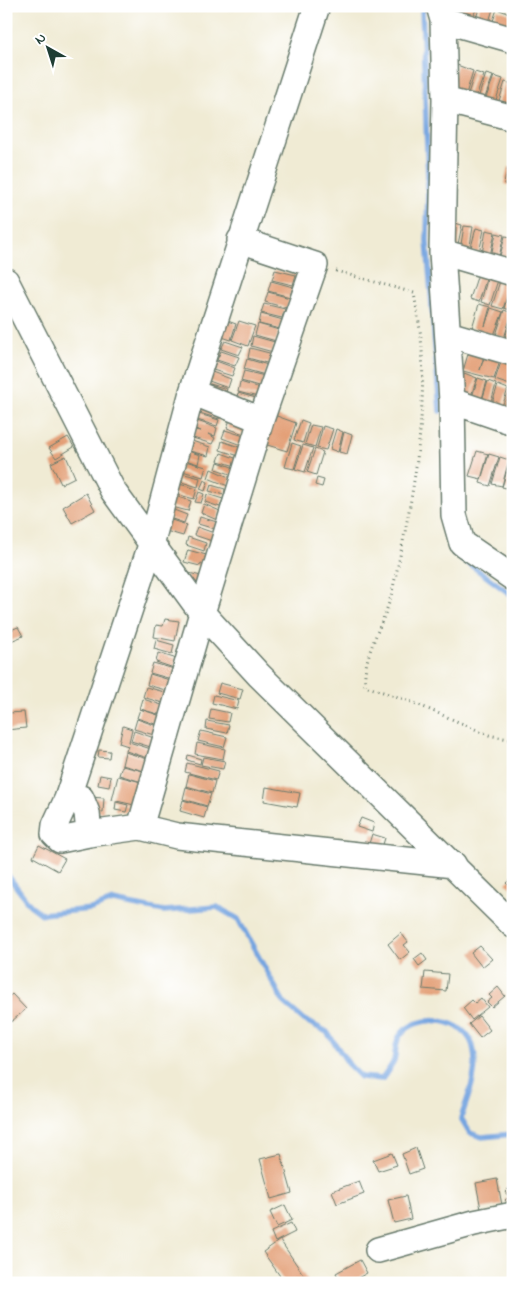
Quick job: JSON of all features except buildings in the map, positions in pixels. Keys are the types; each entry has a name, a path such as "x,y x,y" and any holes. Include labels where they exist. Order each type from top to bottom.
{"street":[{"path":"317,6 192,392 151,545 68,798 55,825 54,834 60,840 140,827 177,836 454,865"},
{"path":"513,40 441,13 444,100 442,252 452,401 454,515 462,543 513,578"},
{"path":"444,100 513,118"},
{"path":"140,827 202,613 261,420 315,265 240,240"},
{"path":"442,252 513,272"},
{"path":"6,281 113,491 202,613 335,751 454,865 513,925"},
{"path":"448,334 513,353"},
{"path":"192,392 261,420"},
{"path":"452,401 513,422"},
{"path":"68,798 76,796 81,798 87,813 89,834"},
{"path":"378,1250 474,1223 513,1215"}],"path":[{"path":"315,265 414,293 422,349 420,412 412,499 391,595 364,671 365,686 407,700 490,735 513,740"}],"waterway":[{"path":"422,6 428,180 427,241 440,411"},
{"path":"455,550 460,557 513,596"},
{"path":"6,873 30,905 42,914 91,909 113,901 164,911 217,907 238,919 284,1003 304,1020 327,1032 350,1066 361,1077 382,1079 394,1060 399,1037 417,1023 441,1021 452,1024 462,1030 470,1039 475,1060 472,1085 461,1118 470,1133 482,1137 513,1134"}]}
